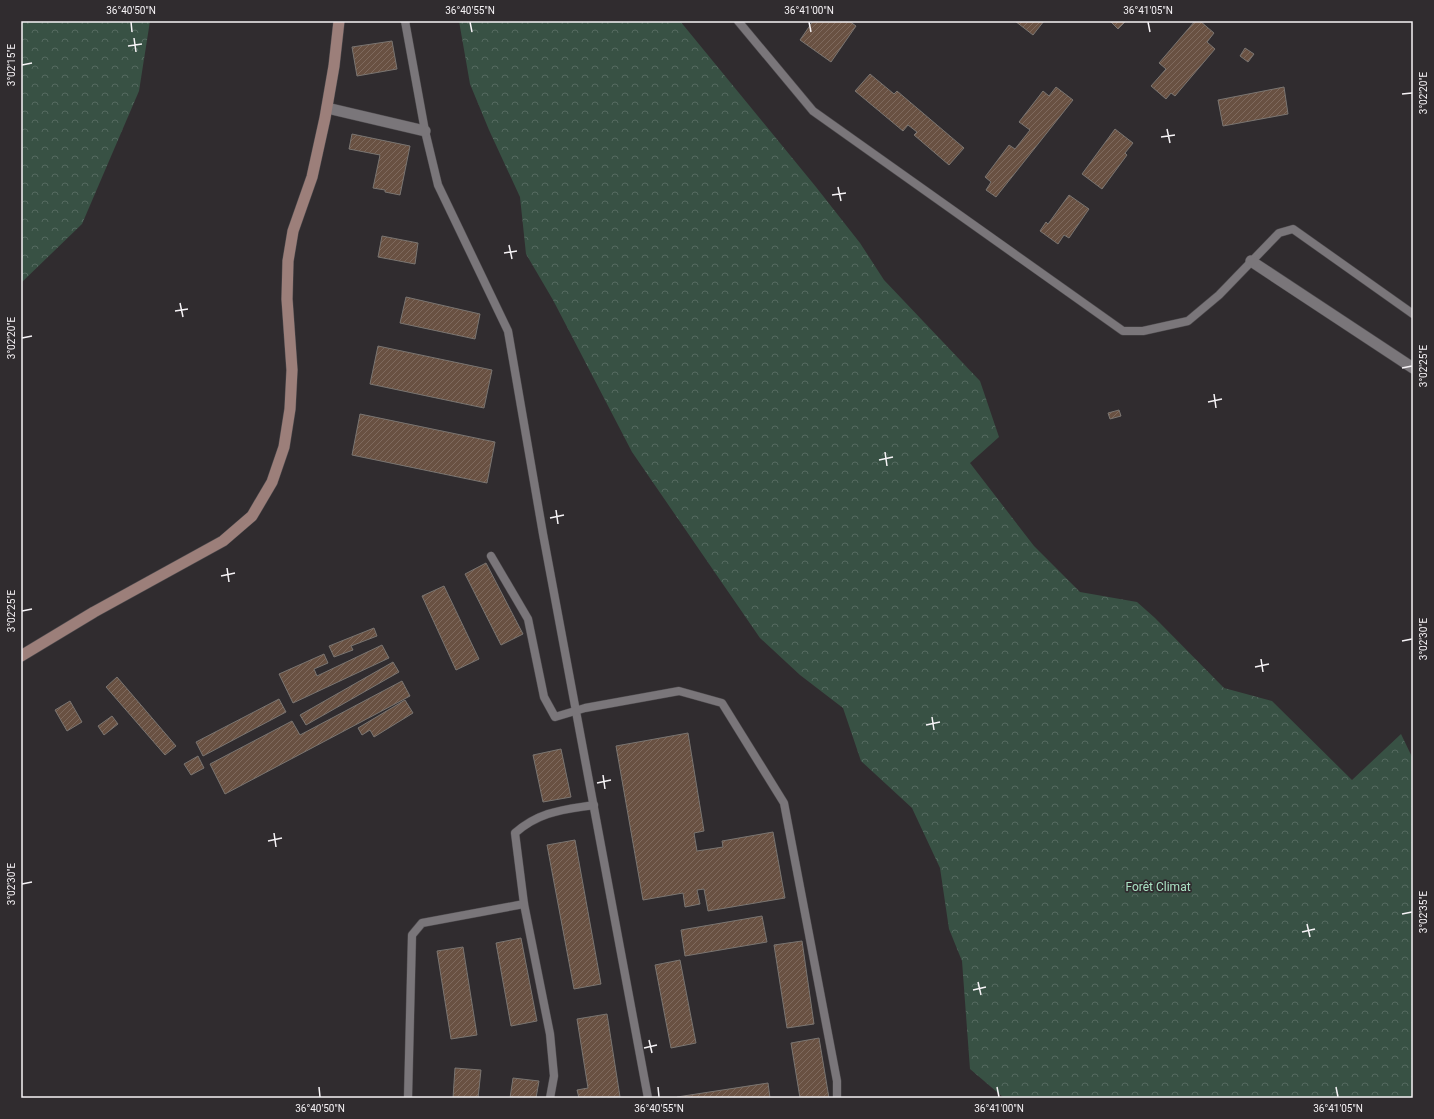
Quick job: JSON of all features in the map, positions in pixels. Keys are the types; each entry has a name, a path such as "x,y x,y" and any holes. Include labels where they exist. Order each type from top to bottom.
{"main road":[{"path":"21,656 94,612 223,541 252,516 272,482 284,447 290,409 292,370 287,299 290,246 293,232 312,177 327,108 339,21"}],"street":[{"path":"327,108 425,131"},
{"path":"1251,261 1413,368"}],"lane":[{"path":"406,21 425,131 438,185 508,331 543,534 648,1098"},
{"path":"738,21 813,111 1122,331 1143,331 1188,321 1220,295 1279,233 1293,229 1413,314"},
{"path":"491,556 528,620 544,697 555,717 585,708 679,691 722,703 784,803 837,1081 837,1098"},
{"path":"550,1098 554,1076 550,1034 524,904 515,832 526,823 543,815 594,805"},
{"path":"408,1098 412,935 422,923 524,904"}],"green space":[{"path":"21,21 150,21 139,91 82,224 21,283"},
{"name":"Forêt Climat","path":"459,21 680,21 816,187 860,243 884,280 980,381 999,437 970,463 1034,546 1080,592 1137,602 1155,618 1224,688 1272,701 1352,780 1401,734 1413,759 1413,1098 1004,1098 970,1069 962,961 949,929 940,868 912,808 861,761 843,708 800,675 760,638 632,452 553,300 526,254 520,197 489,130 470,84"}],"building":[{"path":"813,21 849,21 856,26 831,62 800,40"},
{"path":"1015,21 1044,21 1033,35"},
{"path":"1110,21 1126,21 1118,29"},
{"path":"1195,21 1200,21 1214,33 1207,42 1215,49 1175,96 1171,93 1166,99 1151,86 1166,69 1159,63"},
{"path":"392,41 397,69 357,76 352,47"},
{"path":"1245,48 1254,54 1248,62 1240,56"},
{"path":"870,74 894,94 897,91 964,148 949,165 914,135 917,132 908,125 903,131 855,91"},
{"path":"1056,87 1073,100 996,197 986,190 991,182 985,177 1009,145 1015,149 1030,130 1019,122 1043,91 1049,96"},
{"path":"1284,87 1288,114 1223,126 1218,100"},
{"path":"1115,129 1133,143 1125,153 1127,155 1102,189 1082,174"},
{"path":"352,134 410,146 400,195 373,188 380,155 349,149"},
{"path":"1069,195 1089,209 1069,238 1064,235 1058,244 1040,231 1046,222 1048,224"},
{"path":"382,236 418,243 415,264 378,257"},
{"path":"406,297 480,314 475,339 400,323"},
{"path":"378,346 492,370 484,408 370,384"},
{"path":"1119,410 1121,416 1110,419 1108,413"},
{"path":"360,414 495,442 487,483 352,455"},
{"path":"486,563 523,634 501,645 465,574"},
{"path":"444,586 479,659 456,670 422,596"},
{"path":"374,628 377,636 351,646 353,650 334,657 329,646"},
{"path":"382,645 389,658 293,703 279,674 324,654 328,663 314,669 317,676"},
{"path":"393,662 399,672 306,725 300,715"},
{"path":"117,677 176,746 165,755 106,687"},
{"path":"402,681 410,696 225,794 210,764 292,721 300,735"},
{"path":"279,699 286,712 203,756 196,742"},
{"path":"405,700 413,713 374,737 370,730 362,735 358,728"},
{"path":"70,701 82,722 67,731 55,710"},
{"path":"112,716 118,724 104,735 98,726"},
{"path":"688,733 704,831 694,833 697,851 723,847 722,841 773,832 785,898 708,911 704,889 697,890 700,904 685,907 683,893 643,900 616,746"},
{"path":"561,749 571,797 543,802 533,755"},
{"path":"198,756 204,768 191,775 184,764"},
{"path":"575,840 601,984 574,989 547,845"},
{"path":"762,916 767,942 685,956 681,930"},
{"path":"521,938 537,1021 511,1026 496,943"},
{"path":"802,941 814,1024 787,1028 774,945"},
{"path":"463,947 477,1035 451,1039 437,951"},
{"path":"680,960 696,1043 671,1048 655,965"},
{"path":"607,1014 620,1097 579,1098 577,1090 588,1088 577,1019"},
{"path":"819,1038 829,1098 800,1098 791,1043"},
{"path":"455,1068 481,1070 478,1098 453,1098"},
{"path":"513,1078 539,1081 536,1098 510,1098"},
{"path":"768,1083 770,1098 677,1098 677,1097"}]}
